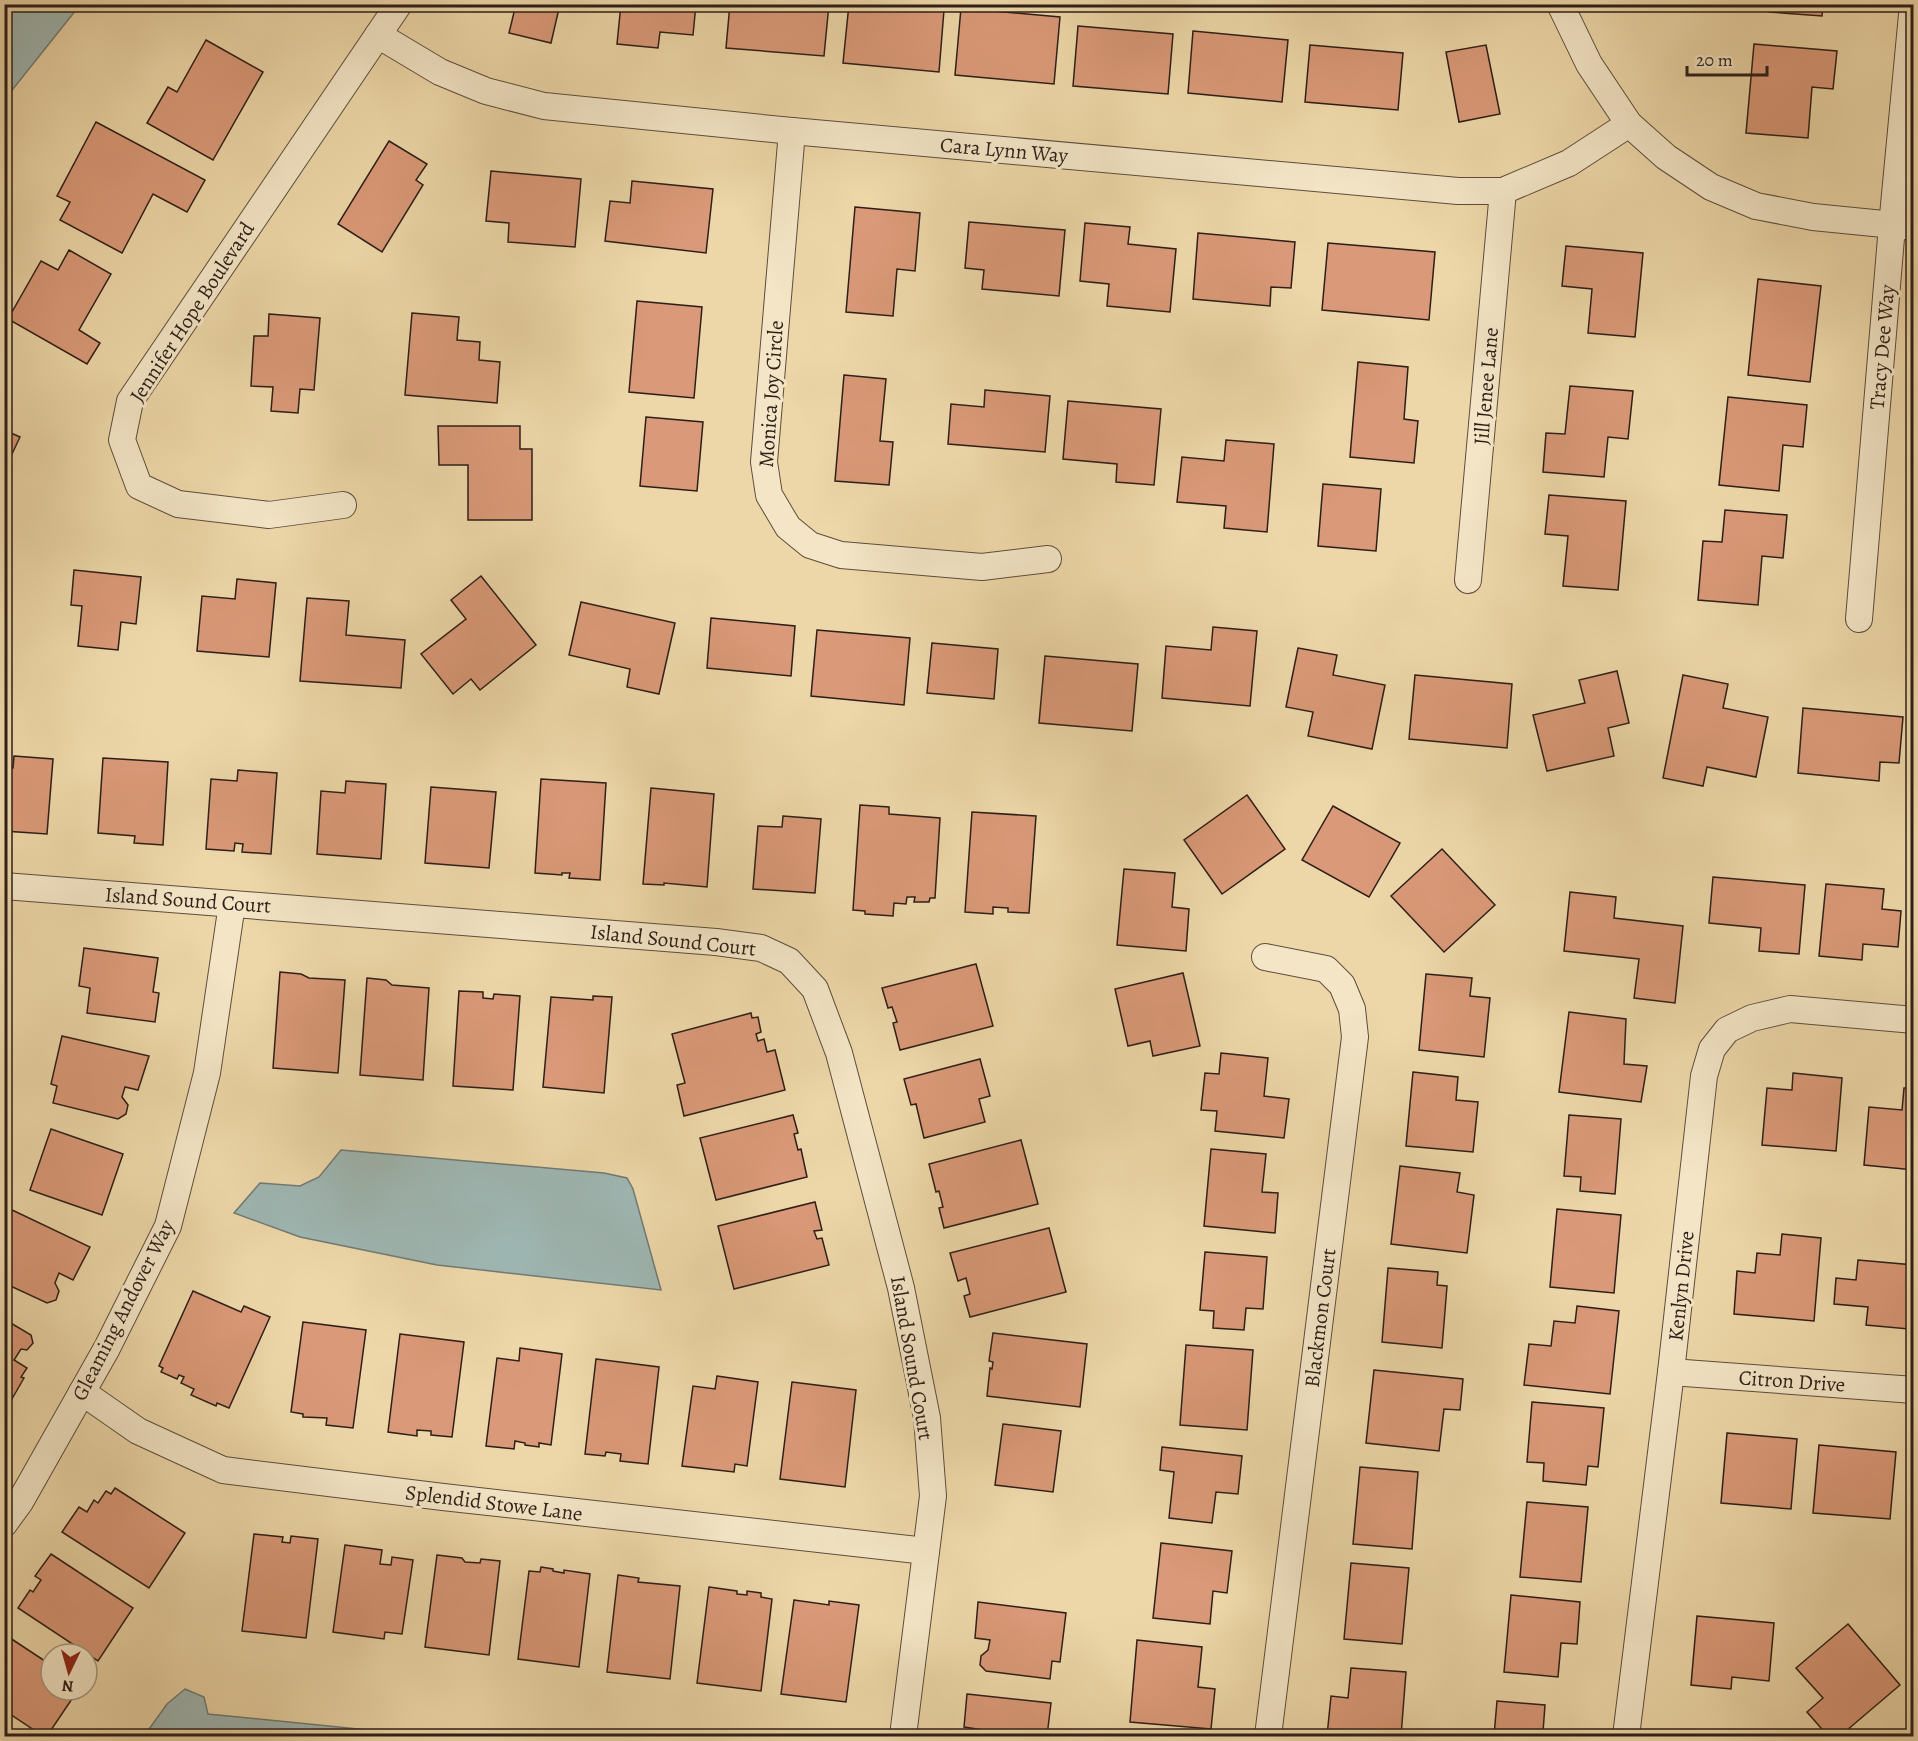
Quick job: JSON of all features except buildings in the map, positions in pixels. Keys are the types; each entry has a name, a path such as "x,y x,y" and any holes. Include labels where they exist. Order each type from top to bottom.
{"street":[{"name":"Jennifer Hope Boulevard","path":"344,505 269,514 178,504 139,486 122,440 130,401 399,4"},
{"path":"1560,4 1589,64 1629,124 1666,157 1711,187 1756,206 1813,217 1903,226"},
{"name":"Tracy Dee Way","path":"1858,619 1903,226 1913,4"},
{"name":"Cara Lynn Way","path":"378,34 441,72 486,91 543,106 792,131 1458,191 1503,191 1569,163 1629,124"},
{"name":"Monica Joy Circle","path":"792,131 764,462 769,495 788,527 810,545 841,555 982,567 1048,559"},
{"name":"Jill Jenee Lane","path":"1468,580 1503,191"},
{"name":"Island Sound Court","path":"4,886 716,942 761,948 789,961 815,989 839,1053 902,1288 927,1418 933,1496 903,1737"},
{"name":"Gleaming Andover Way","path":"4,1524 20,1502 107,1348 168,1226 207,1073 232,904"},
{"name":"Blackmon Court","path":"1265,957 1326,969 1342,985 1352,1009 1355,1037 1268,1737"},
{"name":"Kenlyn Drive","path":"1626,1737 1671,1372 1704,1076 1712,1050 1727,1030 1752,1018 1790,1009 1914,1020"},
{"name":"Citron Drive","path":"1671,1372 1914,1390"},
{"name":"Splendid Stowe Lane","path":"82,1392 138,1431 224,1470 926,1551"}],"water":[{"path":"4,5 80,5 5,99"},
{"path":"341,1150 604,1173 627,1178 633,1189 661,1290 437,1265 300,1237 234,1213 260,1183 300,1186 319,1177"},
{"path":"185,1689 204,1697 208,1714 428,1736 144,1736 167,1704"}]}
